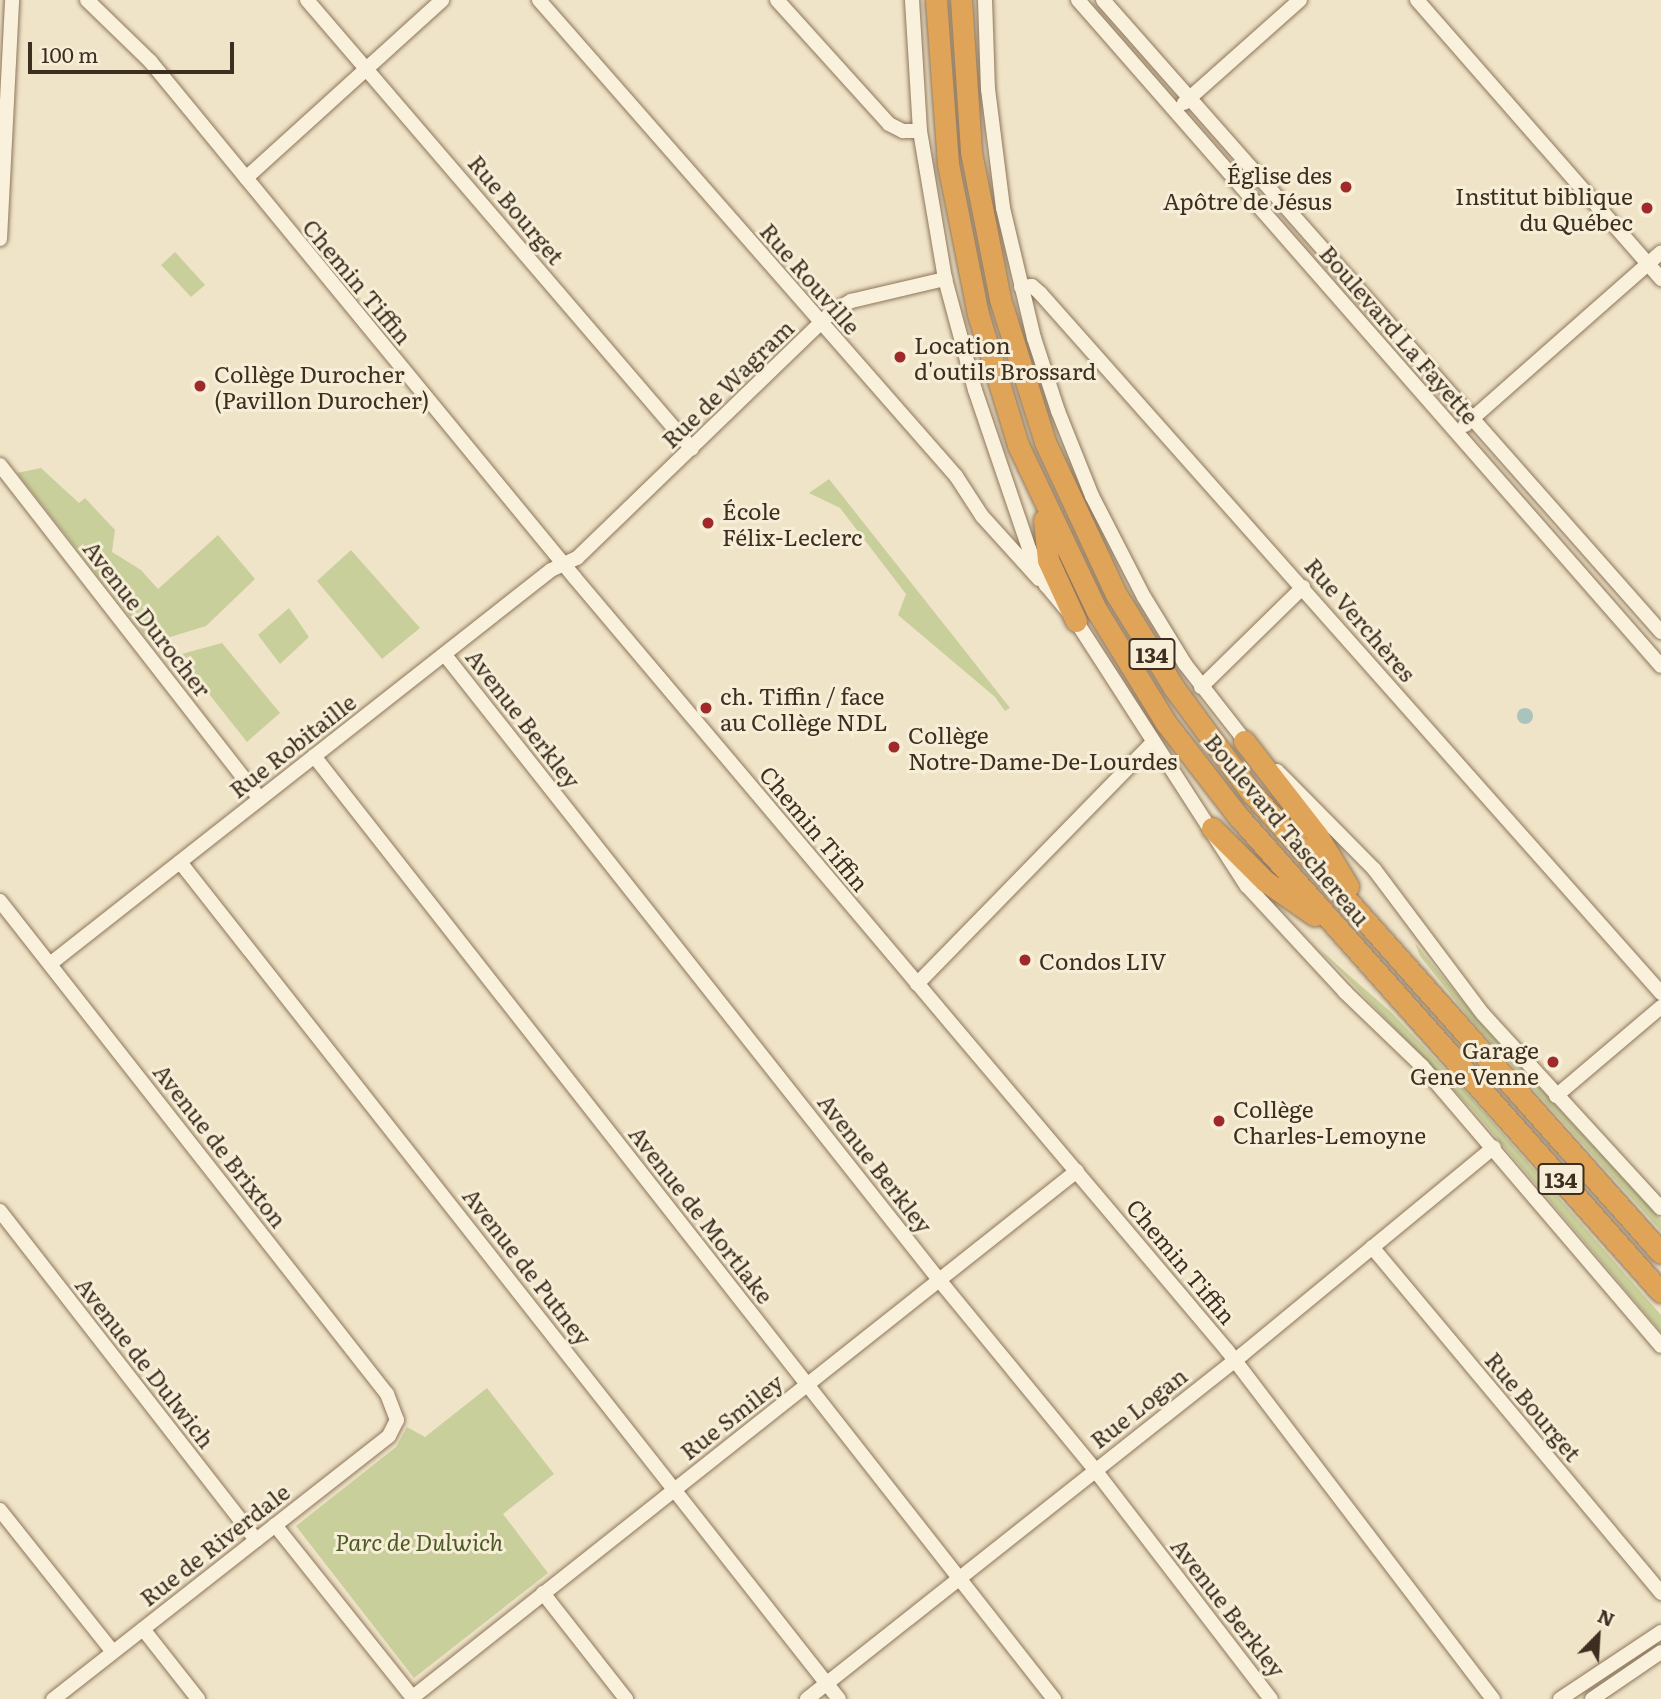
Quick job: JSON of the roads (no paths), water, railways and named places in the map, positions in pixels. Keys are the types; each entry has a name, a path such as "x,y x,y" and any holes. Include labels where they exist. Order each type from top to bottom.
{"highway":[{"name":"Boulevard Taschereau","path":"936,0 943,129 964,254 1003,400 1043,504 1097,611 1166,723 1237,815 1661,1292"},
{"name":"Boulevard Taschereau","path":"961,0 969,134 991,262 1026,389 1067,494 1121,602 1195,718 1250,791 1661,1254"},
{"path":"1043,504 1048,560 1076,621"},
{"path":"1244,741 1317,835 1374,930"},
{"path":"1213,828 1265,881 1347,939"}],"street":[{"path":"0,239 12,0"},
{"name":"Chemin Tiffin","path":"87,0 150,61 563,564 1235,1360 1493,1699"},
{"name":"Rue Bourget","path":"307,0 692,449"},
{"path":"246,178 366,66 442,0"},
{"name":"Rue Rouville","path":"539,0 820,324 956,476 982,516 1046,585"},
{"path":"777,0 889,124 903,131 920,131"},
{"path":"912,0 920,131 946,279 979,401 1029,549 1046,585 1076,621 1152,743 1213,828 1262,903 1416,1059 1494,1147 1661,1346"},
{"name":"Boulevard Taschereau","path":"985,0 995,155 1021,287 1054,400 1087,486 1150,607 1201,687 1244,741 1324,814 1374,869 1471,999 1556,1096 1661,1208"},
{"name":"Boulevard La Fayette","path":"1078,0 1661,666"},
{"name":"Boulevard La Fayette","path":"1103,0 1471,420 1661,632"},
{"path":"1175,111 1300,0"},
{"path":"1417,0 1661,279"},
{"path":"1456,433 1661,252"},
{"name":"Rue de Wagram","path":"563,564 578,558 820,324 851,301 946,279"},
{"name":"Rue Verchères","path":"1021,287 1032,286 1040,293 1661,993"},
{"name":"Avenue Durocher","path":"0,465 260,799"},
{"name":"Rue Robitaille","path":"50,964 563,564"},
{"path":"1201,687 1303,587"},
{"name":"Avenue Berkley","path":"445,655 940,1281 1095,1470 1271,1699"},
{"path":"917,984 1152,743"},
{"name":"Avenue de Mortlake","path":"314,757 1055,1699"},
{"name":"Avenue de Putney","path":"180,862 839,1699"},
{"name":"Avenue de Brixton","path":"0,901 387,1394 397,1420"},
{"path":"1556,1096 1661,1007"},
{"name":"Rue Logan","path":"807,1699 1235,1360 1494,1147"},
{"name":"Rue Smiley","path":"414,1698 1077,1171"},
{"name":"Avenue de Dulwich","path":"0,1211 256,1540"},
{"name":"Rue Bourget","path":"1372,1247 1661,1593"},
{"name":"Rue de Riverdale","path":"53,1699 389,1436 397,1420"},
{"path":"0,1510 113,1651"},
{"path":"275,1525 414,1698"},
{"path":"543,1593 626,1699"},
{"path":"143,1629 198,1699"},
{"path":"1560,1699 1661,1632"},
{"path":"1592,1699 1661,1652"}],"water":[{"path":"1522,708 1528,708 1533,716 1531,722 1522,724 1517,719 1517,713"}],"place":[{"name":"Église des Apôtre de Jésus","path":"1346,187"},
{"name":"Institut biblique du Québec","path":"1647,208"},
{"name":"Location d'outils Brossard","path":"900,357"},
{"name":"Collège Durocher (Pavillon Durocher)","path":"200,386"},
{"name":"École Félix-Leclerc","path":"708,523"},
{"name":"ch. Tiffin / face au Collège NDL","path":"706,708"},
{"name":"Collège Notre-Dame-De-Lourdes","path":"894,747"},
{"name":"Condos LIV","path":"1025,960"},
{"name":"Garage Gene Venne","path":"1553,1062"},
{"name":"Collège Charles-Lemoyne","path":"1219,1121"}],"park label":[{"name":"Parc de Dulwich","path":"419,1541"}]}
